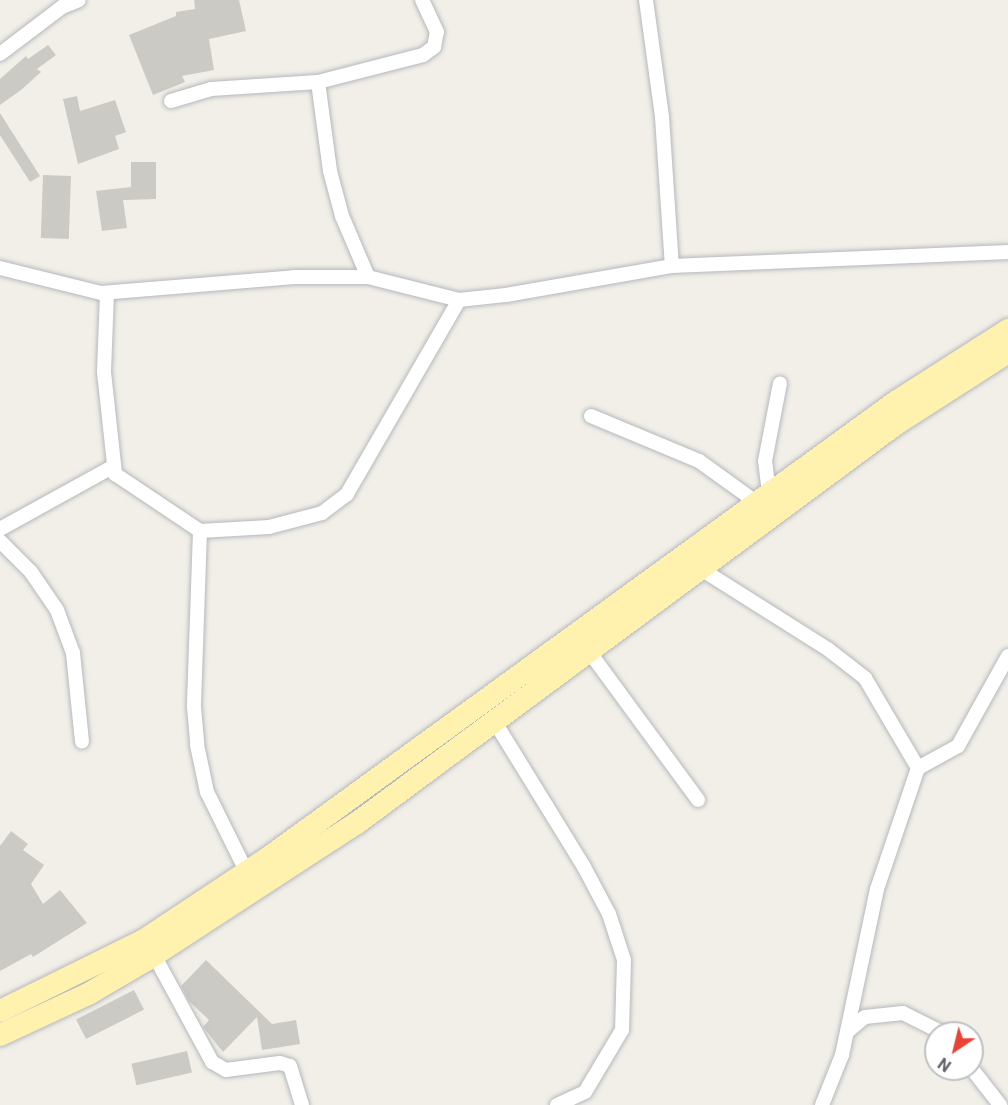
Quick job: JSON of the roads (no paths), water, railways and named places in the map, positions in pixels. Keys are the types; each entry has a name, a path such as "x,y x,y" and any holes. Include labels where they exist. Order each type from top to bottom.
{"main road":[{"path":"0,1011 144,940 247,873 362,794 763,497 974,348 1008,330"},
{"path":"0,1035 90,993 154,955 357,823 493,720 701,570 896,424 1008,351"}],"street":[{"path":"0,54 62,7 79,0"},
{"path":"171,101 211,89 318,82 423,55 434,47 437,32 422,0"},
{"path":"646,0 662,117 672,266"},
{"path":"318,82 330,171 342,216 368,277"},
{"path":"0,268 12,274 107,292 294,278 368,277 459,300 506,295 672,266 1008,252"},
{"path":"107,292 104,372 115,474 200,531 269,527 322,513 347,494 459,300"},
{"path":"591,416 699,461 763,497 765,461 780,383"},
{"path":"0,529 114,466"},
{"path":"200,531 194,707 197,745 207,792 247,873"},
{"path":"0,541 31,572 57,610 73,653 82,742"},
{"path":"701,570 829,650 865,678 918,768"},
{"path":"588,650 698,800"},
{"path":"822,1105 847,1032 877,889 918,768 958,746 1008,656"},
{"path":"493,720 584,867 609,914 624,960 622,1030 585,1092 557,1105"},
{"path":"154,955 212,1062 226,1070 280,1063 290,1066 302,1105"},
{"path":"847,1032 865,1017 903,1013 924,1024"},
{"path":"981,1081 1000,1105"}]}
